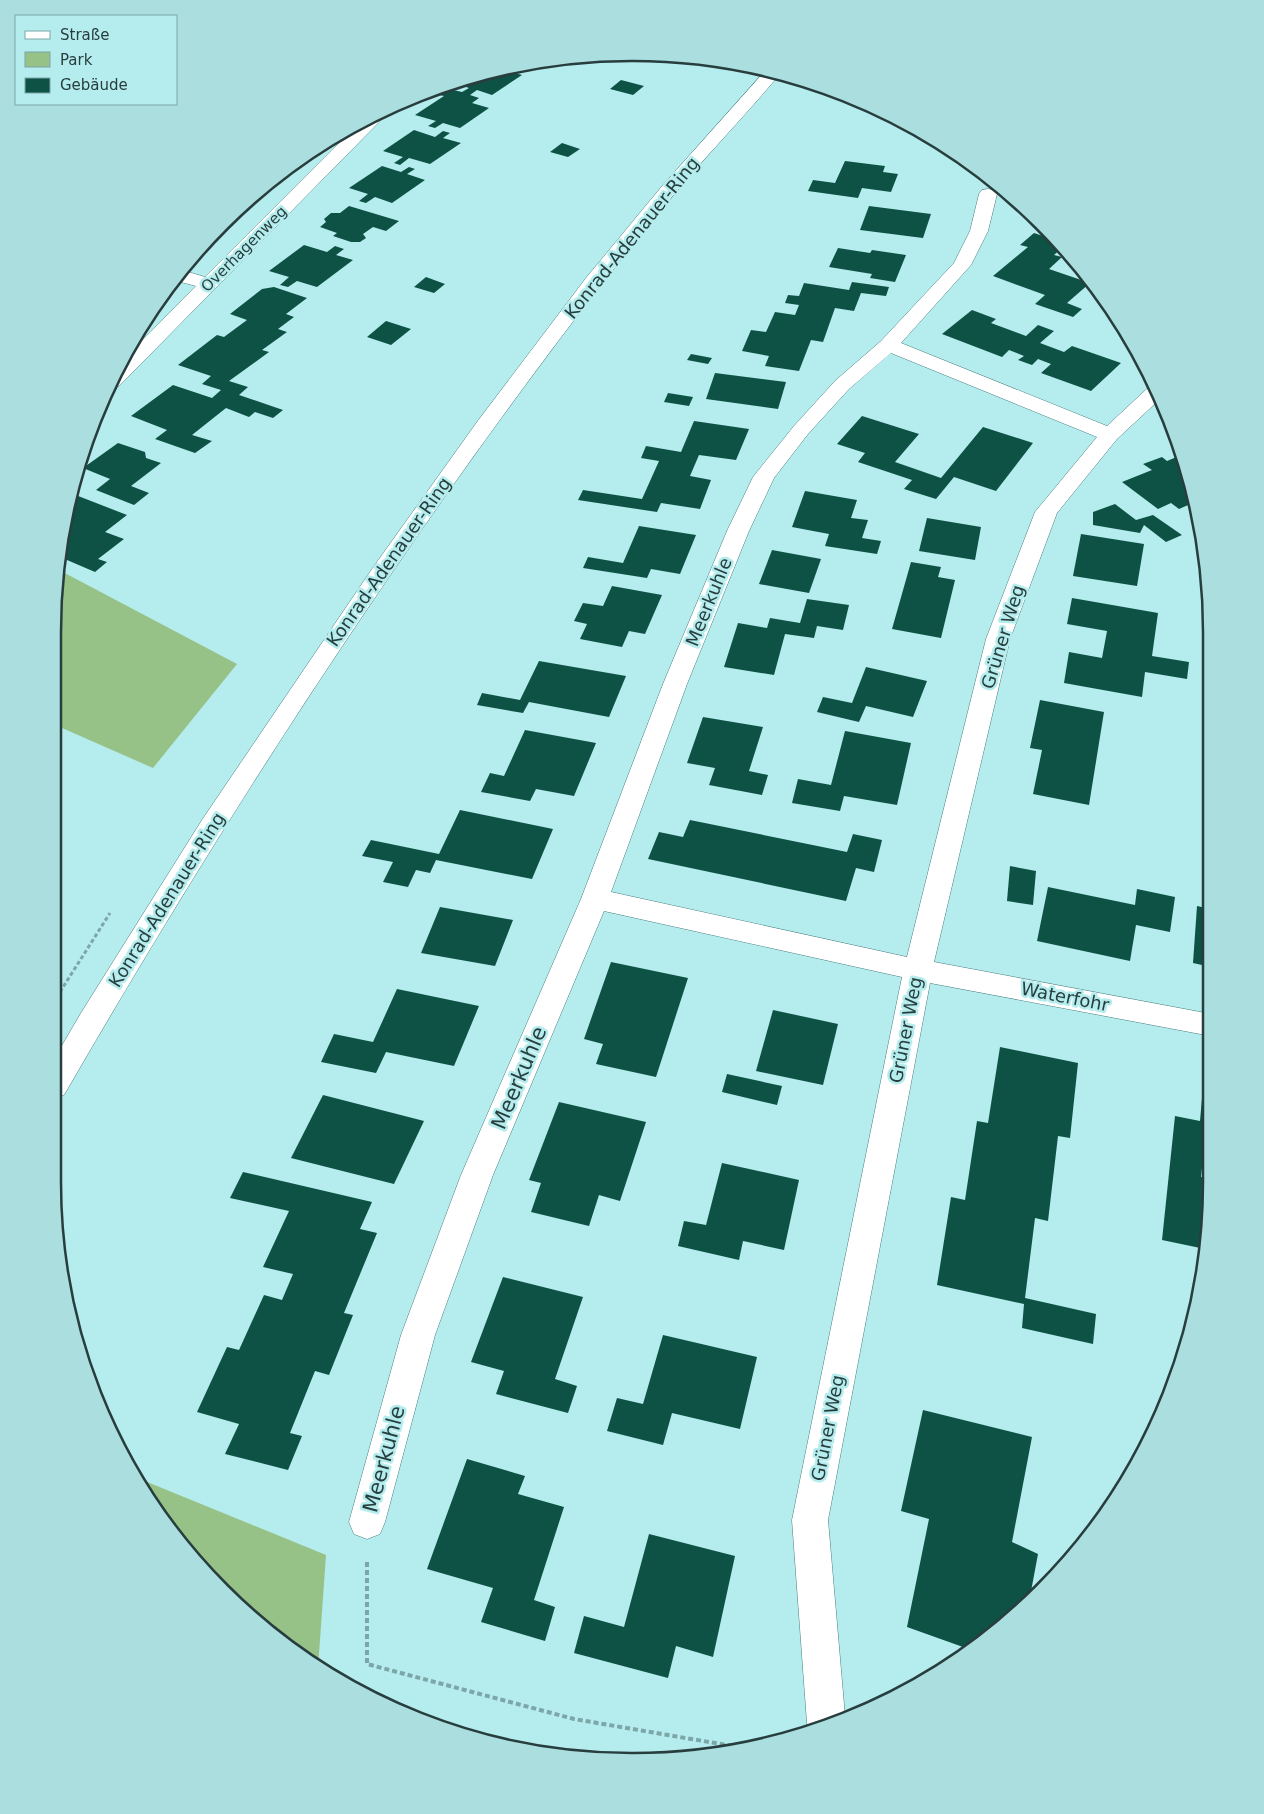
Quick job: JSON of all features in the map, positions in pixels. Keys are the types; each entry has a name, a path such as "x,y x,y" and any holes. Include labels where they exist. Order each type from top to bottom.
{"street":[{"name":"Konrad-Adenauer-Ring","path":"61,1072 262,750 323,656 415,523 511,389 591,286 670,189 768,78"},
{"name":"Overhagenweg","path":"127,366 361,131"},
{"name":"Meerkuhle","path":"367,1522 418,1335 477,1175 595,899 675,684 738,531 764,477 801,430 842,385 888,345 962,266 979,231 988,194"},
{"path":"185,277 209,284"},
{"path":"888,345 1110,436"},
{"name":"Grüner Weg","path":"826,1718 810,1520 918,970 998,639 1046,512 1110,436 1151,396"},
{"path":"595,899 918,970"},
{"name":"Waterfohr","path":"918,970 1203,1023"}],"path":[{"name":"Meerkuhle","path":"367,1522 367,1664 574,1719 726,1745"}],"green space":[{"path":"64,573 237,664 153,768 61,728 61,632"},
{"path":"147,1482 326,1555 319,1659 285,1635 228,1586 179,1529"}],"building":[{"path":"516,73 522,75 492,95 477,90 470,95 479,98 472,103 489,108 460,128 443,123 435,128 428,126 436,121 415,115 444,96 440,95 455,90 462,92 469,88 465,87"},
{"path":"621,80 644,86 633,95 610,89"},
{"path":"414,130 435,137 443,131 450,133 443,138 461,143 430,164 409,158 400,165 394,163 403,157 383,151"},
{"path":"562,143 580,149 568,157 550,152"},
{"path":"845,161 885,166 883,172 898,174 891,192 862,188 858,198 808,191 813,180 835,183"},
{"path":"382,166 401,172 409,167 415,169 407,174 425,180 392,203 375,197 366,203 359,201 368,194 349,188"},
{"path":"349,206 399,221 386,231 373,227 363,234 366,238 360,242 351,242 333,236 337,233 320,227 326,222 324,219 331,213 340,213"},
{"path":"869,206 931,214 923,238 860,230"},
{"path":"1034,233 1043,236 1057,252 1054,255 1062,257 1049,269 1081,280 1085,285 1086,286 1067,303 1082,309 1073,317 1035,304 1045,295 993,276 1028,247 1020,245"},
{"path":"304,245 327,252 335,246 344,249 336,255 353,260 317,287 297,281 288,287 280,285 289,277 269,271"},
{"path":"838,248 870,253 872,250 906,255 895,282 870,278 872,274 829,267"},
{"path":"426,277 445,284 434,293 414,287"},
{"path":"852,282 889,287 886,296 861,293 854,311 835,308 823,342 811,340 799,371 765,366 769,356 742,351 751,330 766,332 775,312 795,315 799,305 785,303 788,295 799,296 804,283 849,290"},
{"path":"274,287 307,298 286,314 294,317 278,329 287,332 262,350 269,352 229,381 248,387 239,395 283,410 273,418 255,412 249,417 226,408 192,435 212,441 195,453 155,439 167,430 131,416 173,385 212,398 221,390 202,384 211,376 178,365 217,335 224,337 247,320 230,314 262,289"},
{"path":"972,310 996,319 991,323 1026,336 1038,325 1054,331 1040,343 1064,352 1072,346 1121,363 1091,391 1041,373 1051,364 1038,359 1032,365 1018,360 1024,356 1009,350 1002,357 942,334"},
{"path":"386,321 411,329 391,345 367,337"},
{"path":"691,354 712,358 708,364 687,360"},
{"path":"715,373 786,382 778,409 706,399"},
{"path":"668,393 693,397 689,406 664,402"},
{"path":"862,416 919,434 895,462 941,478 983,427 1033,443 996,491 954,477 936,499 904,489 912,480 858,462 865,453 837,444"},
{"path":"694,421 749,429 736,460 699,455 690,476 711,480 700,509 661,503 657,512 578,500 583,490 642,499 659,461 641,458 646,446 681,452"},
{"path":"118,443 145,452 146,458 161,463 131,486 149,493 134,505 96,490 110,479 86,469 87,465"},
{"path":"1162,457 1167,461 1175,458 1188,505 1179,509 1171,503 1158,509 1122,482 1152,470 1143,464"},
{"path":"805,491 857,500 851,518 868,520 862,538 881,541 877,554 825,546 829,534 792,527"},
{"path":"78,496 127,515 105,532 124,539 98,559 107,562 95,572 66,560"},
{"path":"1115,504 1136,520 1153,515 1182,535 1166,542 1144,525 1140,533 1093,525 1093,512"},
{"path":"927,518 981,527 975,560 919,551"},
{"path":"639,526 696,535 680,574 651,569 647,578 583,568 588,557 623,563"},
{"path":"1081,534 1144,544 1137,586 1073,576"},
{"path":"772,550 821,559 809,593 759,584"},
{"path":"911,562 941,567 938,577 955,580 941,638 892,629"},
{"path":"612,586 662,595 645,634 629,631 622,647 580,639 587,624 574,621 583,603 603,606"},
{"path":"1072,598 1158,613 1152,656 1189,662 1187,679 1145,672 1142,697 1064,683 1069,652 1102,658 1107,631 1067,624"},
{"path":"807,599 849,605 843,630 817,626 814,638 785,634 774,675 724,667 738,623 767,628 770,618 800,623"},
{"path":"539,661 626,676 609,717 529,702 523,713 477,705 482,693 520,700"},
{"path":"866,667 927,681 913,717 866,706 859,722 817,712 823,697 852,703"},
{"path":"1040,700 1104,712 1089,805 1033,794 1042,750 1030,748"},
{"path":"703,717 763,727 749,771 768,775 762,795 709,785 715,768 687,763"},
{"path":"525,730 596,743 574,796 536,789 530,801 481,792 490,773 504,776"},
{"path":"845,731 911,743 897,805 844,796 840,811 792,803 798,779 831,785"},
{"path":"460,810 553,829 532,879 436,860 430,873 416,870 408,887 383,882 393,862 362,856 371,840 439,854"},
{"path":"690,820 847,852 853,834 882,840 874,872 856,868 846,901 648,859 659,832 683,837"},
{"path":"1010,866 1036,871 1033,905 1007,901"},
{"path":"1048,887 1135,905 1137,889 1175,897 1170,932 1136,925 1130,961 1037,941"},
{"path":"1197,906 1203,907 1203,965 1193,963"},
{"path":"440,907 513,920 495,966 421,953"},
{"path":"611,962 688,978 656,1077 596,1064 603,1044 584,1039"},
{"path":"397,989 479,1006 454,1066 386,1052 376,1073 321,1062 334,1034 373,1042"},
{"path":"773,1010 838,1024 823,1085 756,1071"},
{"path":"1000,1047 1078,1063 1070,1138 1058,1136 1048,1221 1035,1218 1025,1298 1096,1314 1093,1344 1022,1328 1024,1304 937,1285 951,1197 965,1200 977,1121 988,1123"},
{"path":"727,1074 782,1086 777,1105 722,1092"},
{"path":"1203,1086 1203,1159 1201,1177 1203,1178 1203,1182 1199,1248 1162,1240 1175,1116 1200,1121"},
{"path":"323,1095 424,1121 394,1184 291,1158"},
{"path":"559,1102 646,1122 620,1201 599,1195 589,1226 531,1212 541,1183 529,1180"},
{"path":"722,1163 799,1180 784,1250 743,1241 739,1260 678,1246 684,1221 706,1225"},
{"path":"243,1172 372,1202 360,1229 377,1233 344,1313 353,1315 329,1375 315,1371 290,1433 302,1436 288,1470 225,1454 239,1424 197,1412 227,1347 239,1350 264,1295 282,1300 293,1274 263,1267 289,1211 230,1198"},
{"path":"503,1277 583,1297 555,1379 577,1386 568,1413 496,1394 504,1371 471,1362"},
{"path":"663,1335 757,1357 740,1429 672,1413 663,1445 607,1431 617,1398 643,1404"},
{"path":"923,1410 1032,1437 1012,1542 1038,1554 1031,1590 963,1647 907,1627 929,1519 901,1511"},
{"path":"467,1459 525,1476 518,1494 564,1507 534,1600 555,1607 545,1641 481,1622 493,1588 427,1569"},
{"path":"649,1534 735,1556 713,1657 676,1646 668,1678 574,1653 584,1616 624,1627"}]}
